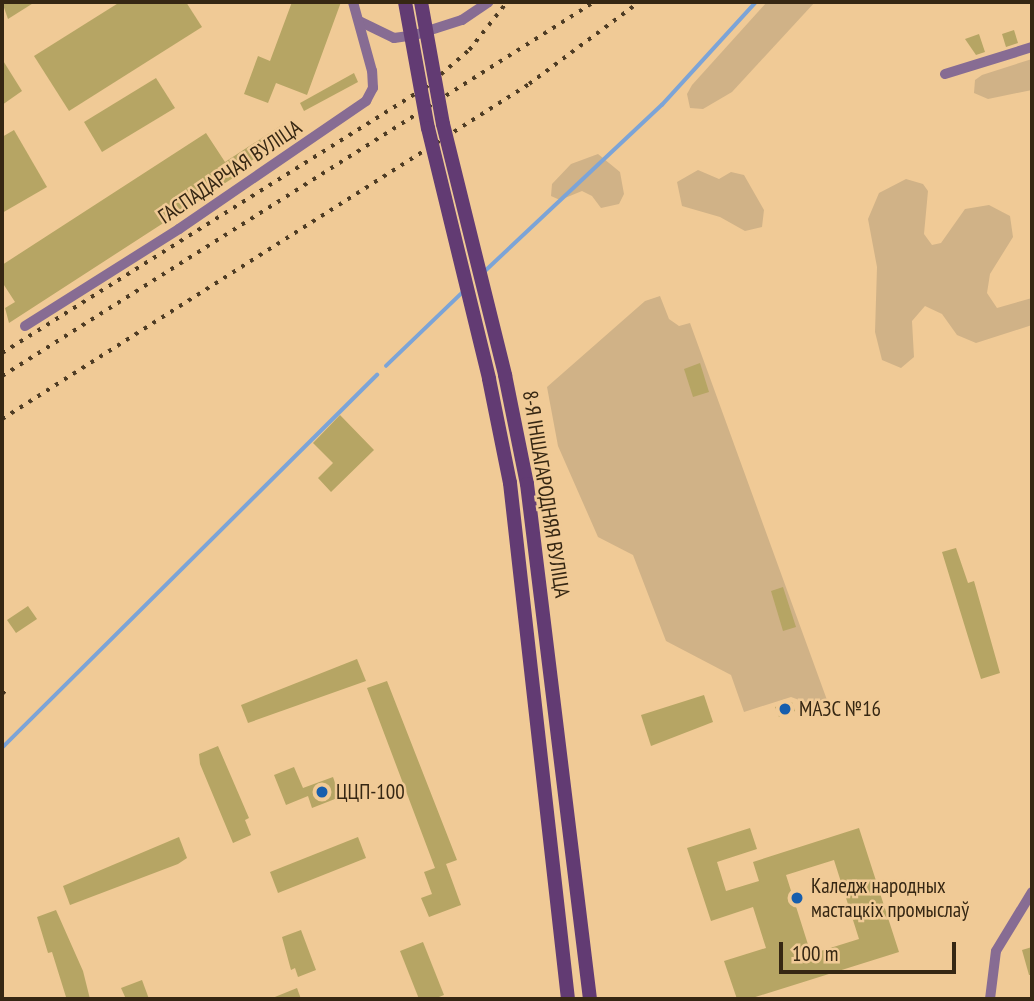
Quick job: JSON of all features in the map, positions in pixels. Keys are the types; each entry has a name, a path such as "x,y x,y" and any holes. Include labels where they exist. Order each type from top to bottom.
{"main road":[{"name":"8-Я ІНШАГАРОДНЯЯ ВУЛІЦА","path":"405,2 428,128 489,379 510,483 568,999"},
{"name":"8-Я ІНШАГАРОДНЯЯ ВУЛІЦА","path":"421,2 443,124 505,375 538,567 590,999"},
{"path":"520,573 538,567"},
{"path":"545,797 567,795"}],"street":[{"name":"ГАСПАДАРЧАЯ ВУЛІЦА","path":"25,326 179,229 366,101 373,88 372,71 353,2"},
{"path":"359,21 394,38 415,36 462,20 488,2"},
{"path":"946,74 1032,47"},
{"path":"990,999 996,951 1032,892"}],"shaded area":[{"path":"767,2 815,2 732,92 703,109 690,108 687,94 692,85"},
{"path":"1032,59 1032,90 988,99 974,93 975,80 982,75"},
{"path":"598,154 620,172 624,194 619,204 601,208 592,196 582,191 560,200 551,196 552,184 571,164"},
{"path":"698,170 719,179 731,172 744,175 764,210 762,227 745,231 720,217 682,206 677,182"},
{"path":"906,179 923,184 928,191 924,234 932,245 941,243 965,209 989,205 1010,216 1013,237 990,274 987,293 997,308 1032,298 1032,325 976,343 957,335 942,314 925,306 912,321 914,357 901,368 882,360 875,332 877,267 868,219 879,193"},
{"path":"660,296 669,319 679,326 690,323 827,700 813,705 791,697 744,712 731,675 666,641 633,555 598,537 558,446 547,387 645,301"}],"building":[{"path":"2,2 35,2 8,19"},
{"path":"120,2 186,2 202,27 69,111 34,56"},
{"path":"292,2 341,2 307,95 276,83 268,103 244,94 258,56 270,61"},
{"path":"1014,30 1018,43 1006,47 1002,34"},
{"path":"979,34 985,52 976,55 965,39"},
{"path":"2,59 22,91 2,105"},
{"path":"354,73 358,82 304,111 300,103"},
{"path":"156,78 175,108 102,152 84,122"},
{"path":"285,123 293,134 234,172 236,176 9,323 5,308 15,302 2,282 2,265 206,133 225,162"},
{"path":"14,130 47,187 2,213 2,137"},
{"path":"700,363 709,392 693,397 684,369"},
{"path":"340,415 374,450 331,492 318,478 333,463 313,443"},
{"path":"956,548 968,583 974,581 1000,673 981,679 942,552"},
{"path":"783,587 796,627 783,631 771,591"},
{"path":"28,606 37,619 16,633 7,620"},
{"path":"357,659 366,681 248,723 241,705"},
{"path":"387,681 457,860 446,864 461,905 429,917 421,898 432,894 424,872 435,868 367,688"},
{"path":"704,695 713,722 651,746 641,715"},
{"name":"МАЗС №16","path":"792,702 795,711 779,717 775,707"},
{"path":"218,746 249,818 245,820 251,835 233,843 200,764 199,754"},
{"path":"294,767 303,788 333,777 340,797 312,808 308,796 286,805 274,775"},
{"path":"750,828 757,849 717,862 726,891 759,881 753,862 859,828 899,952 749,999 737,999 724,961 766,948 753,907 711,921 687,848","holes":["834,860 859,939 811,954 786,875"]},
{"path":"179,837 187,858 178,864 70,905 63,886"},
{"path":"358,837 366,858 278,893 270,872"},
{"path":"56,910 83,971 90,999 66,997 52,952 48,953 37,917"},
{"path":"301,930 316,970 298,977 295,968 291,970 282,937"},
{"path":"423,942 444,995 434,999 419,999 400,951"},
{"path":"1032,947 1032,975 1029,975 1022,950"},
{"path":"142,980 149,999 126,999 121,988"},
{"path":"297,988 301,999 270,999"}],"waterway":[{"path":"484,272 662,105 756,2"},
{"path":"386,366 463,292"},
{"path":"2,748 377,375"}],"railway":[{"path":"2,353 425,88 469,50 507,2"},
{"path":"2,376 594,2"},
{"path":"2,419 529,84 639,2"},
{"path":"2,694 5,691"}],"place":[{"name":"МАЗС №16","path":"785,709"},
{"name":"ЦЦП-100","path":"322,792"},
{"name":"Каледж народных мастацкіх промыслаў","path":"797,898"}]}
